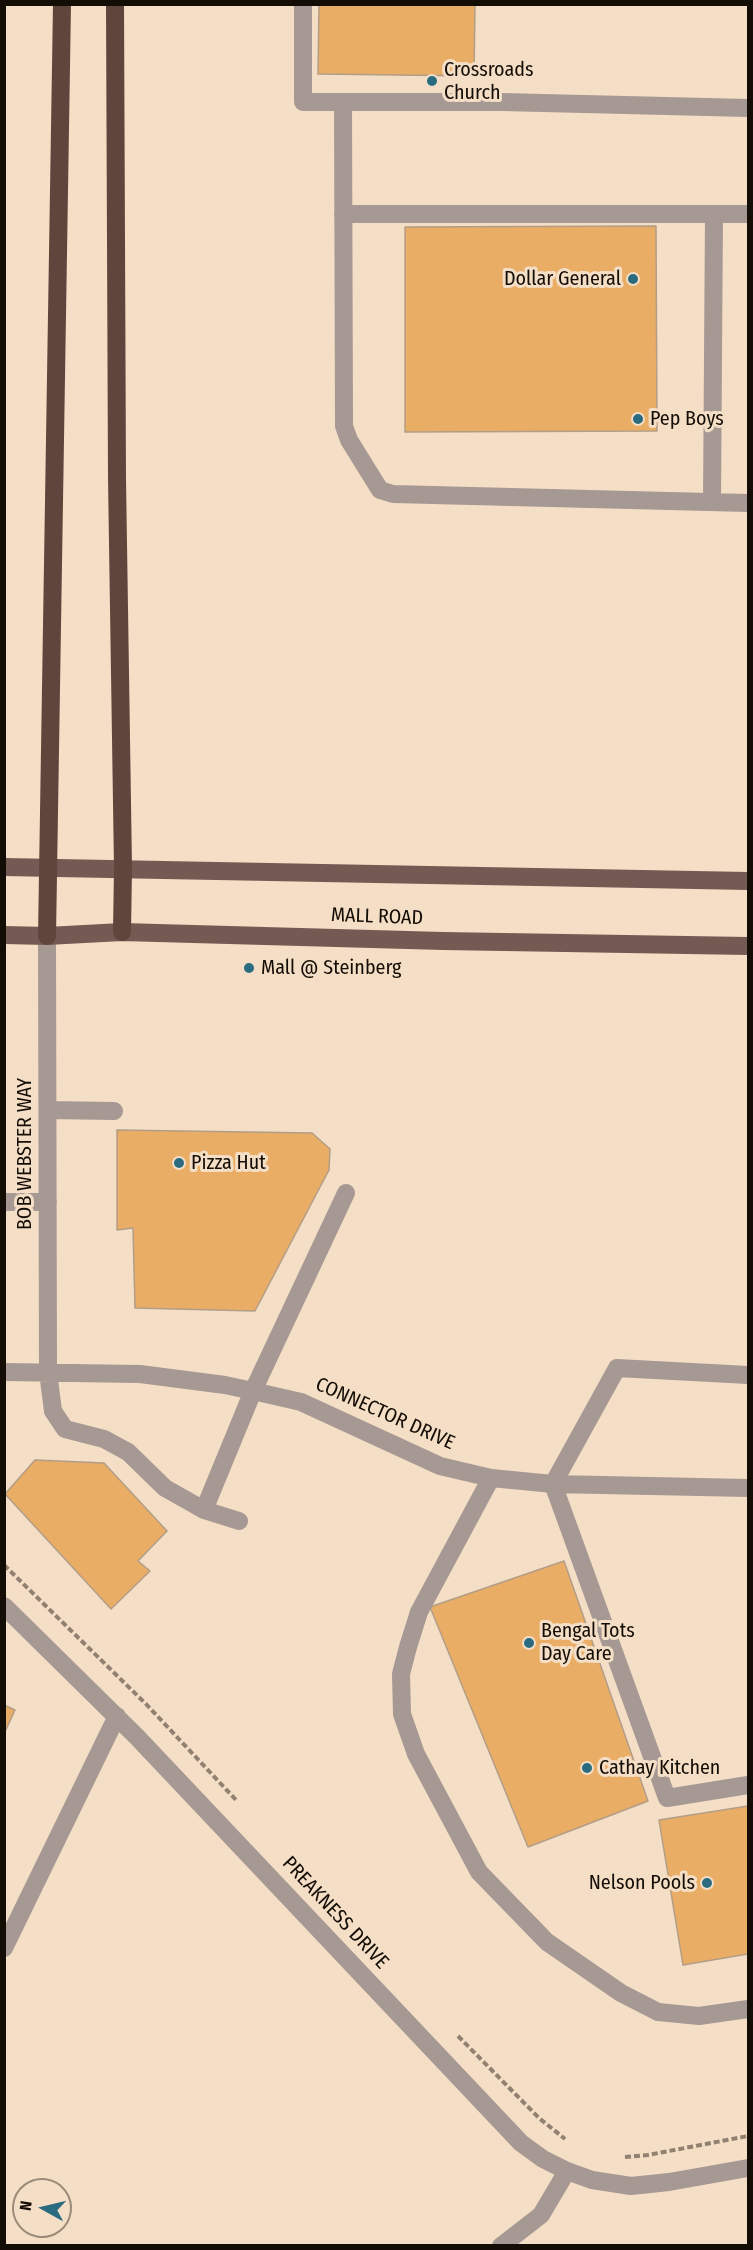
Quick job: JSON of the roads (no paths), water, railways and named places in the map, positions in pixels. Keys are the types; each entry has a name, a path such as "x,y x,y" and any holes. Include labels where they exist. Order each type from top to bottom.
{"highway":[{"path":"47,936 62,4"},
{"path":"115,4 122,932"}],"main road":[{"path":"4,867 748,880"},
{"name":"MALL ROAD","path":"4,935 47,936 122,932 748,946"}],"street":[{"path":"303,4 303,102 502,102 748,108"},
{"path":"343,102 344,426 380,490 393,494 748,503"},
{"path":"343,214 748,214"},
{"path":"712,502 714,214"},
{"name":"BOB WEBSTER WAY","path":"47,936 48,1372 53,1411 65,1429 104,1439 128,1452 165,1488 204,1510 239,1521"},
{"path":"48,1110 114,1112"},
{"path":"204,1510 253,1390 346,1193"},
{"path":"4,1202 48,1203"},
{"path":"748,1375 617,1368 553,1484 667,1798 748,1785"},
{"name":"CONNECTOR DRIVE","path":"4,1371 140,1374 225,1384 253,1390 301,1402 440,1466 491,1478 553,1484 748,1488"},
{"path":"491,1478 419,1612 408,1647 401,1674 402,1714 416,1754 479,1872 547,1941 621,1993 658,2012 699,2016 748,2009"},
{"name":"PREAKNESS DRIVE","path":"4,1606 117,1716 522,2144 543,2159 567,2171 592,2180 631,2186 669,2182 748,2168"},
{"path":"4,1948 117,1716"},
{"path":"501,2246 541,2215 567,2171"}],"place":[{"name":"Crossroads Church","path":"432,81"},
{"name":"Dollar General","path":"633,279"},
{"name":"Pep Boys","path":"638,419"},
{"name":"Mall @ Steinberg","path":"249,968"},
{"name":"Pizza Hut","path":"179,1163"},
{"name":"Bengal Tots Day Care","path":"529,1643"},
{"name":"Cathay Kitchen","path":"587,1768"},
{"name":"Nelson Pools","path":"707,1883"}]}
